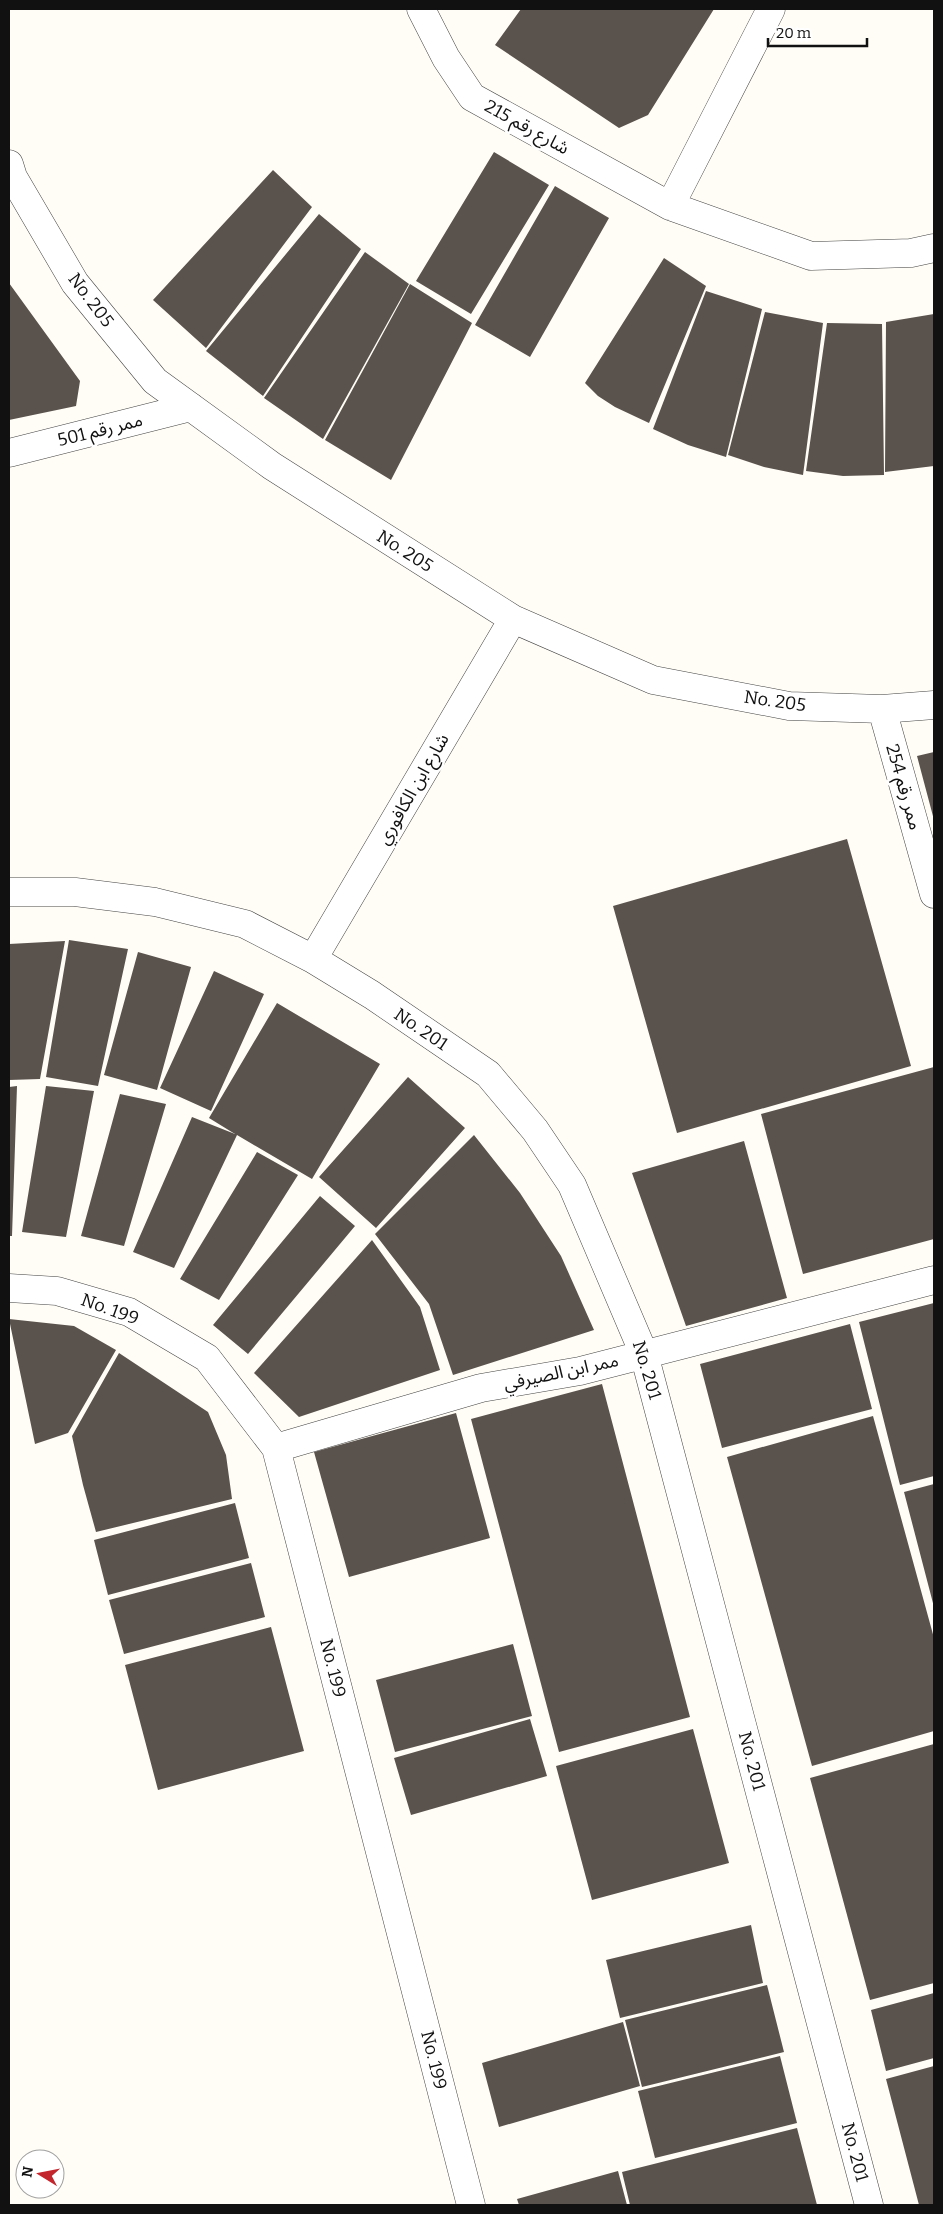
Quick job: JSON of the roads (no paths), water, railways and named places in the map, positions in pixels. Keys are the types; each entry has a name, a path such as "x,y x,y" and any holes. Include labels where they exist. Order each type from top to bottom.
{"street":[{"name":"شارع رقم 215","path":"421,9 446,58 472,97 670,206 812,256 911,253 934,248"},
{"path":"670,206 771,9"},
{"name":"No. 205","path":"9,164 13,177 75,283 155,381 272,466 513,619 653,680 789,706 882,709 934,705"},
{"name":"ممر رقم 501","path":"9,453 190,407"},
{"name":"شارع ابن الكافوري","path":"313,959 513,619"},
{"name":"ممر رقم 254","path":"882,709 934,894"},
{"name":"No. 201","path":"9,892 75,892 155,902 245,924 313,959 372,995 488,1074 535,1130 572,1186 644,1354 869,2205"},
{"name":"ممر ابن الصيرفي","path":"276,1448 481,1388 580,1371 934,1280"},
{"name":"No. 199","path":"9,1288 57,1291 129,1312 207,1358 276,1448 471,2205"}]}
